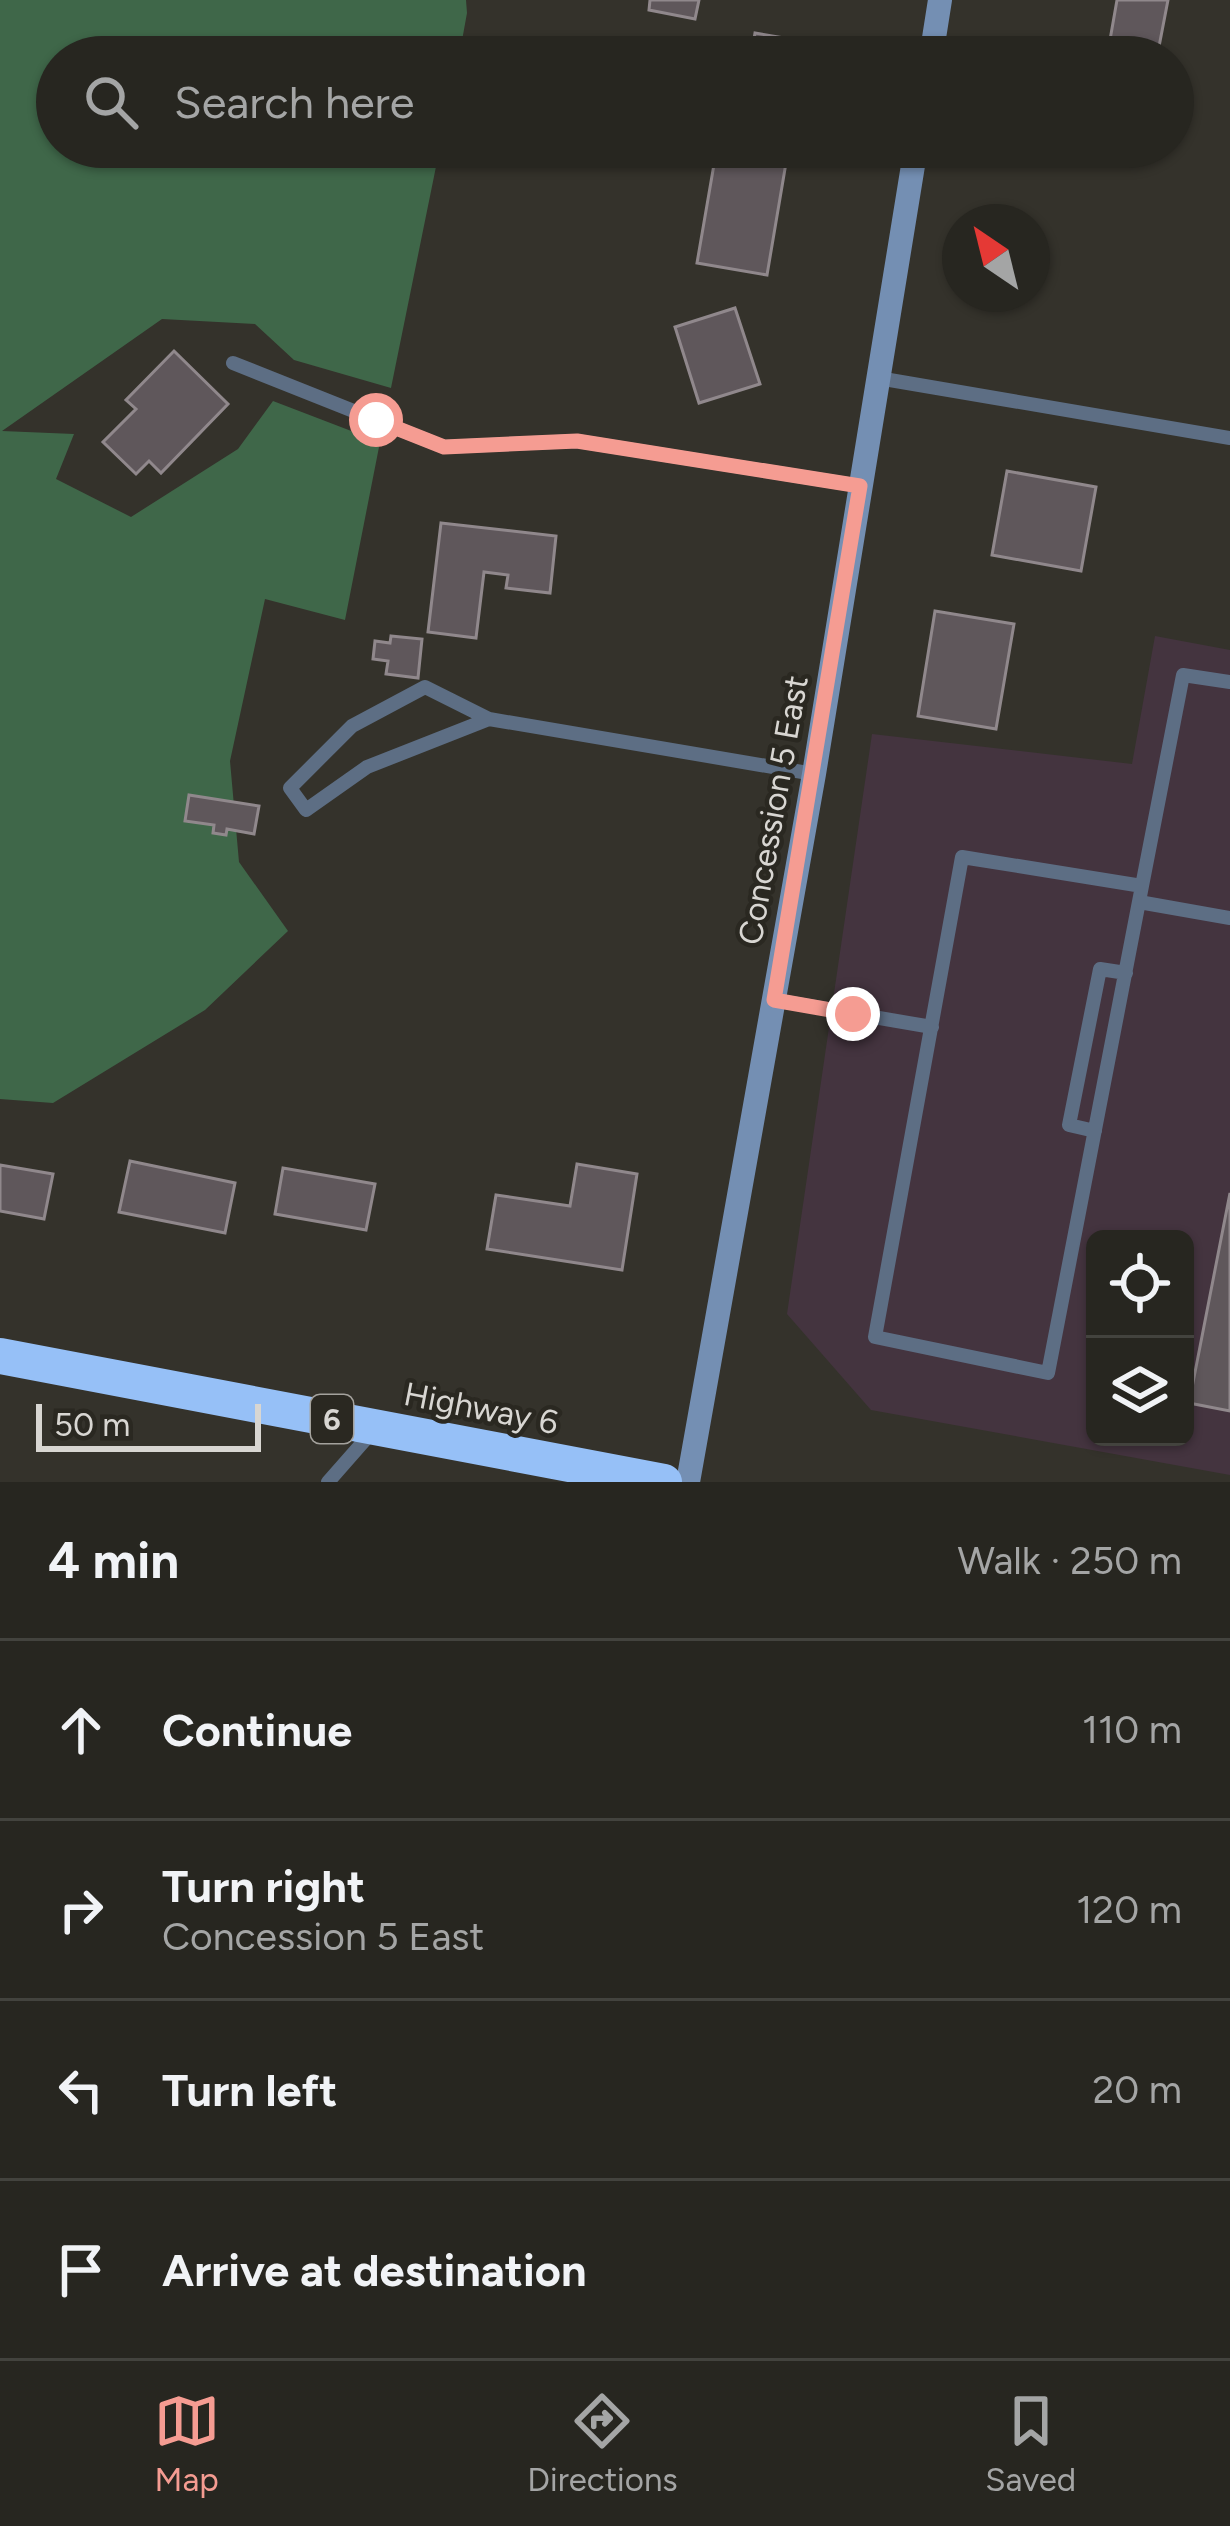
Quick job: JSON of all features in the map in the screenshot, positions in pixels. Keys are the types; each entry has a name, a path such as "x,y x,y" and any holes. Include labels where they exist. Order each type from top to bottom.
{"highway":[{"name":"Highway 6","path":"0,1356 664,1482"}],"street":[{"path":"934,36 940,0"},
{"name":"Concession 5 East","path":"688,1482 814,774 913,168"}],"lane":[{"path":"233,363 444,447 577,441 860,486"},
{"path":"878,378 1230,438"},
{"path":"1230,682 1183,674 1140,894 1126,973 1048,1372 875,1337 962,856 1140,894 1230,918"},
{"path":"489,719 367,767 305,810 290,788 352,726 425,688 489,719 814,774"},
{"path":"1095,1131 1069,1125 1100,969 1126,973"},
{"path":"774,1000 932,1027"},
{"path":"328,1482 376,1427"}],"shaded area":[{"path":"1155,636 1230,650 1230,1475 871,1410 787,1314 872,734 1132,764"}],"green space":[{"path":"0,0 466,0 463,36 36,36 36,168 436,168 391,388 294,360 255,324 162,319 2,431 74,434 56,479 131,517 238,449 273,401 380,442 345,620 265,599 230,761 239,862 288,931 205,1010 53,1103 0,1099"}],"building":[{"path":"650,0 699,0 695,19 649,10"},
{"path":"1117,0 1168,0 1161,36 1111,36"},
{"path":"713,168 785,168 767,275 697,263"},
{"path":"735,308 760,384 699,403 675,327"},
{"path":"174,351 228,404 161,473 149,461 136,474 103,442 136,409 126,400"},
{"path":"1007,471 1096,487 1081,571 992,555"},
{"path":"441,523 556,536 550,593 506,588 508,575 484,572 476,638 428,632"},
{"path":"935,611 1014,624 996,729 918,716"},
{"path":"391,636 422,639 418,678 386,674 388,661 373,659 375,641 390,643"},
{"path":"189,795 259,806 254,834 227,829 226,835 213,833 214,825 185,821"},
{"path":"130,1161 235,1183 225,1233 119,1212"},
{"path":"577,1164 637,1174 622,1270 487,1249 496,1195 570,1206"},
{"path":"0,1165 53,1174 44,1219 0,1211"},
{"path":"283,1168 375,1184 366,1230 275,1214"},
{"path":"1230,1193 1230,1411 1194,1404 1194,1377"}],"route":[{"path":"376,420 444,447 577,441 860,486 774,1000 853,1014"}]}
